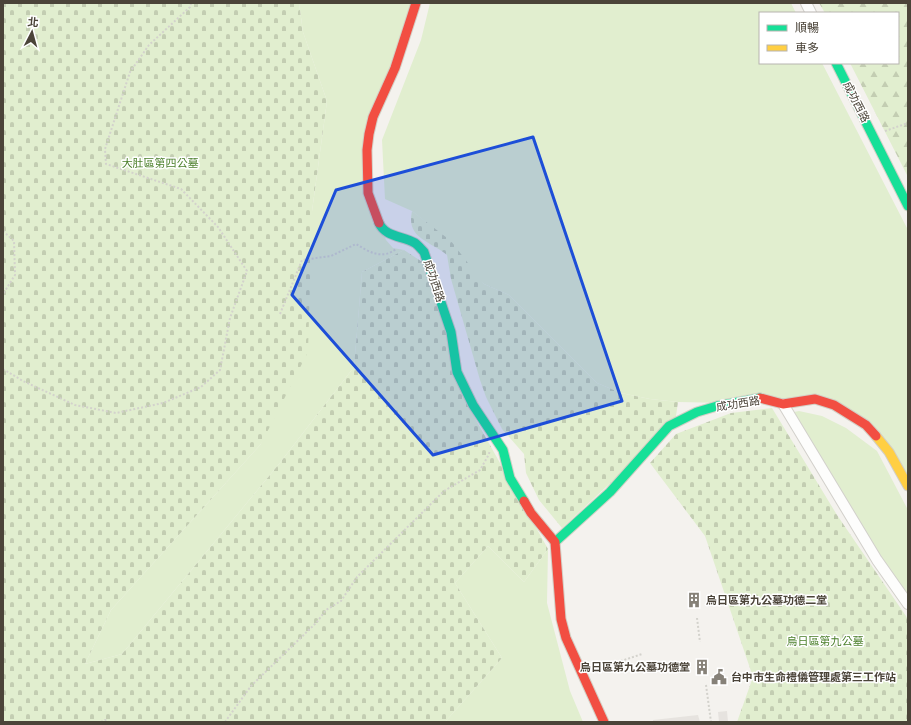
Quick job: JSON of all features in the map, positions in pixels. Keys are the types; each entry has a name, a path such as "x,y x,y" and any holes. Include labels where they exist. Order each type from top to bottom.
{"street":[{"name":"成功西路","path":"416,3 395,68 373,117 367,150 368,193 381,227 390,234 415,243 424,252 451,332 457,372 473,405 503,450 510,478 531,513 555,542 610,492 669,426 697,412 717,406 760,398 783,404 815,399 834,405 866,425 890,452 908,486"},
{"path":"806,3 810,12"},
{"name":"成功西路","path":"836,64 908,206"},
{"path":"783,404 877,560 908,604"},
{"path":"555,542 561,619 566,638 584,674 604,722"}],"path":[{"path":"3,369 23,381 75,405 116,413 163,403 201,386 220,370 230,318 247,270 218,227 181,190 106,164 105,149 130,72 149,45 190,7 191,3"},
{"path":"872,136 908,123"},
{"path":"3,232 14,241 15,275 3,294"},
{"path":"280,314 302,260 330,256 356,244 374,255 390,254 407,240"},
{"path":"225,722 251,686 317,622 326,610 341,601 357,577 444,491 480,470 488,456 493,435"},
{"path":"697,618 700,642"},
{"path":"584,674 642,654"},
{"path":"706,685 711,722"},
{"path":"101,722 104,720 108,722"}],"highlighted area":[{"path":"533,137 622,401 433,455 292,295 336,190"}],"green space":[{"name":"大肚區第四公墓","path":"3,3 299,3 303,32 327,101 312,211 308,352 261,444 111,610 85,664 122,654 279,464 354,367 362,272 404,250 427,265 471,411 548,549 524,582 488,546 455,583 502,658 445,722 3,722"},
{"path":"299,3 419,3 372,122 369,196 386,240 393,248 404,250 362,272 354,367 279,464 122,654 85,664 111,610 261,444 312,211 327,101 303,32"},
{"path":"430,3 791,3 796,12 759,12 759,64 823,64 908,230 908,480 884,438 829,405 678,402 650,399 621,393 597,383 509,295 484,284 427,223 412,211 385,199 382,140 421,40"},
{"path":"819,3 908,3 908,177 851,64 899,64 899,12 824,12"},
{"path":"412,211 451,241 484,284 509,295 597,383 621,393 650,399 678,402 675,423 562,528 539,500 526,473 524,454 502,429 486,397 451,279 447,255 420,238 415,233 411,220"},
{"name":"烏日區第九公墓","path":"772,408 837,515 908,619 908,722 737,722 753,677 705,536 650,463 676,434 731,413"},
{"path":"799,411 822,416 846,428 877,451 908,510 908,604 789,413"},
{"path":"488,546 524,582 548,549 547,603 570,691 583,722 445,722 502,658 455,583"}],"shaded area":[{"path":"727,711 728,722 719,722 718,712"},
{"path":"698,715 700,722 653,722 653,720"}],"traffic: fast":[{"path":"837,64 908,206"},
{"path":"379,223 385,231 415,243 424,252 451,332 457,372 473,405 503,450 510,478 524,501"},
{"path":"555,542 610,492 669,426 697,412 717,406 760,398"}],"traffic: slow":[{"path":"876,436 889,452 908,486"}],"traffic: jam":[{"path":"379,223 368,193 367,150 369,134 373,117 395,68 416,3"},
{"path":"760,398 783,404 815,399 834,405 866,425 876,436"},
{"path":"524,501 531,513 555,542 561,619 566,638 604,722"}],"place":[{"name":"烏日區第九公墓功德二堂","path":"694,600"},
{"name":"烏日區第九公墓功德堂","path":"702,667"},
{"name":"台中市生命禮儀管理處第三工作站","path":"719,677"}]}
